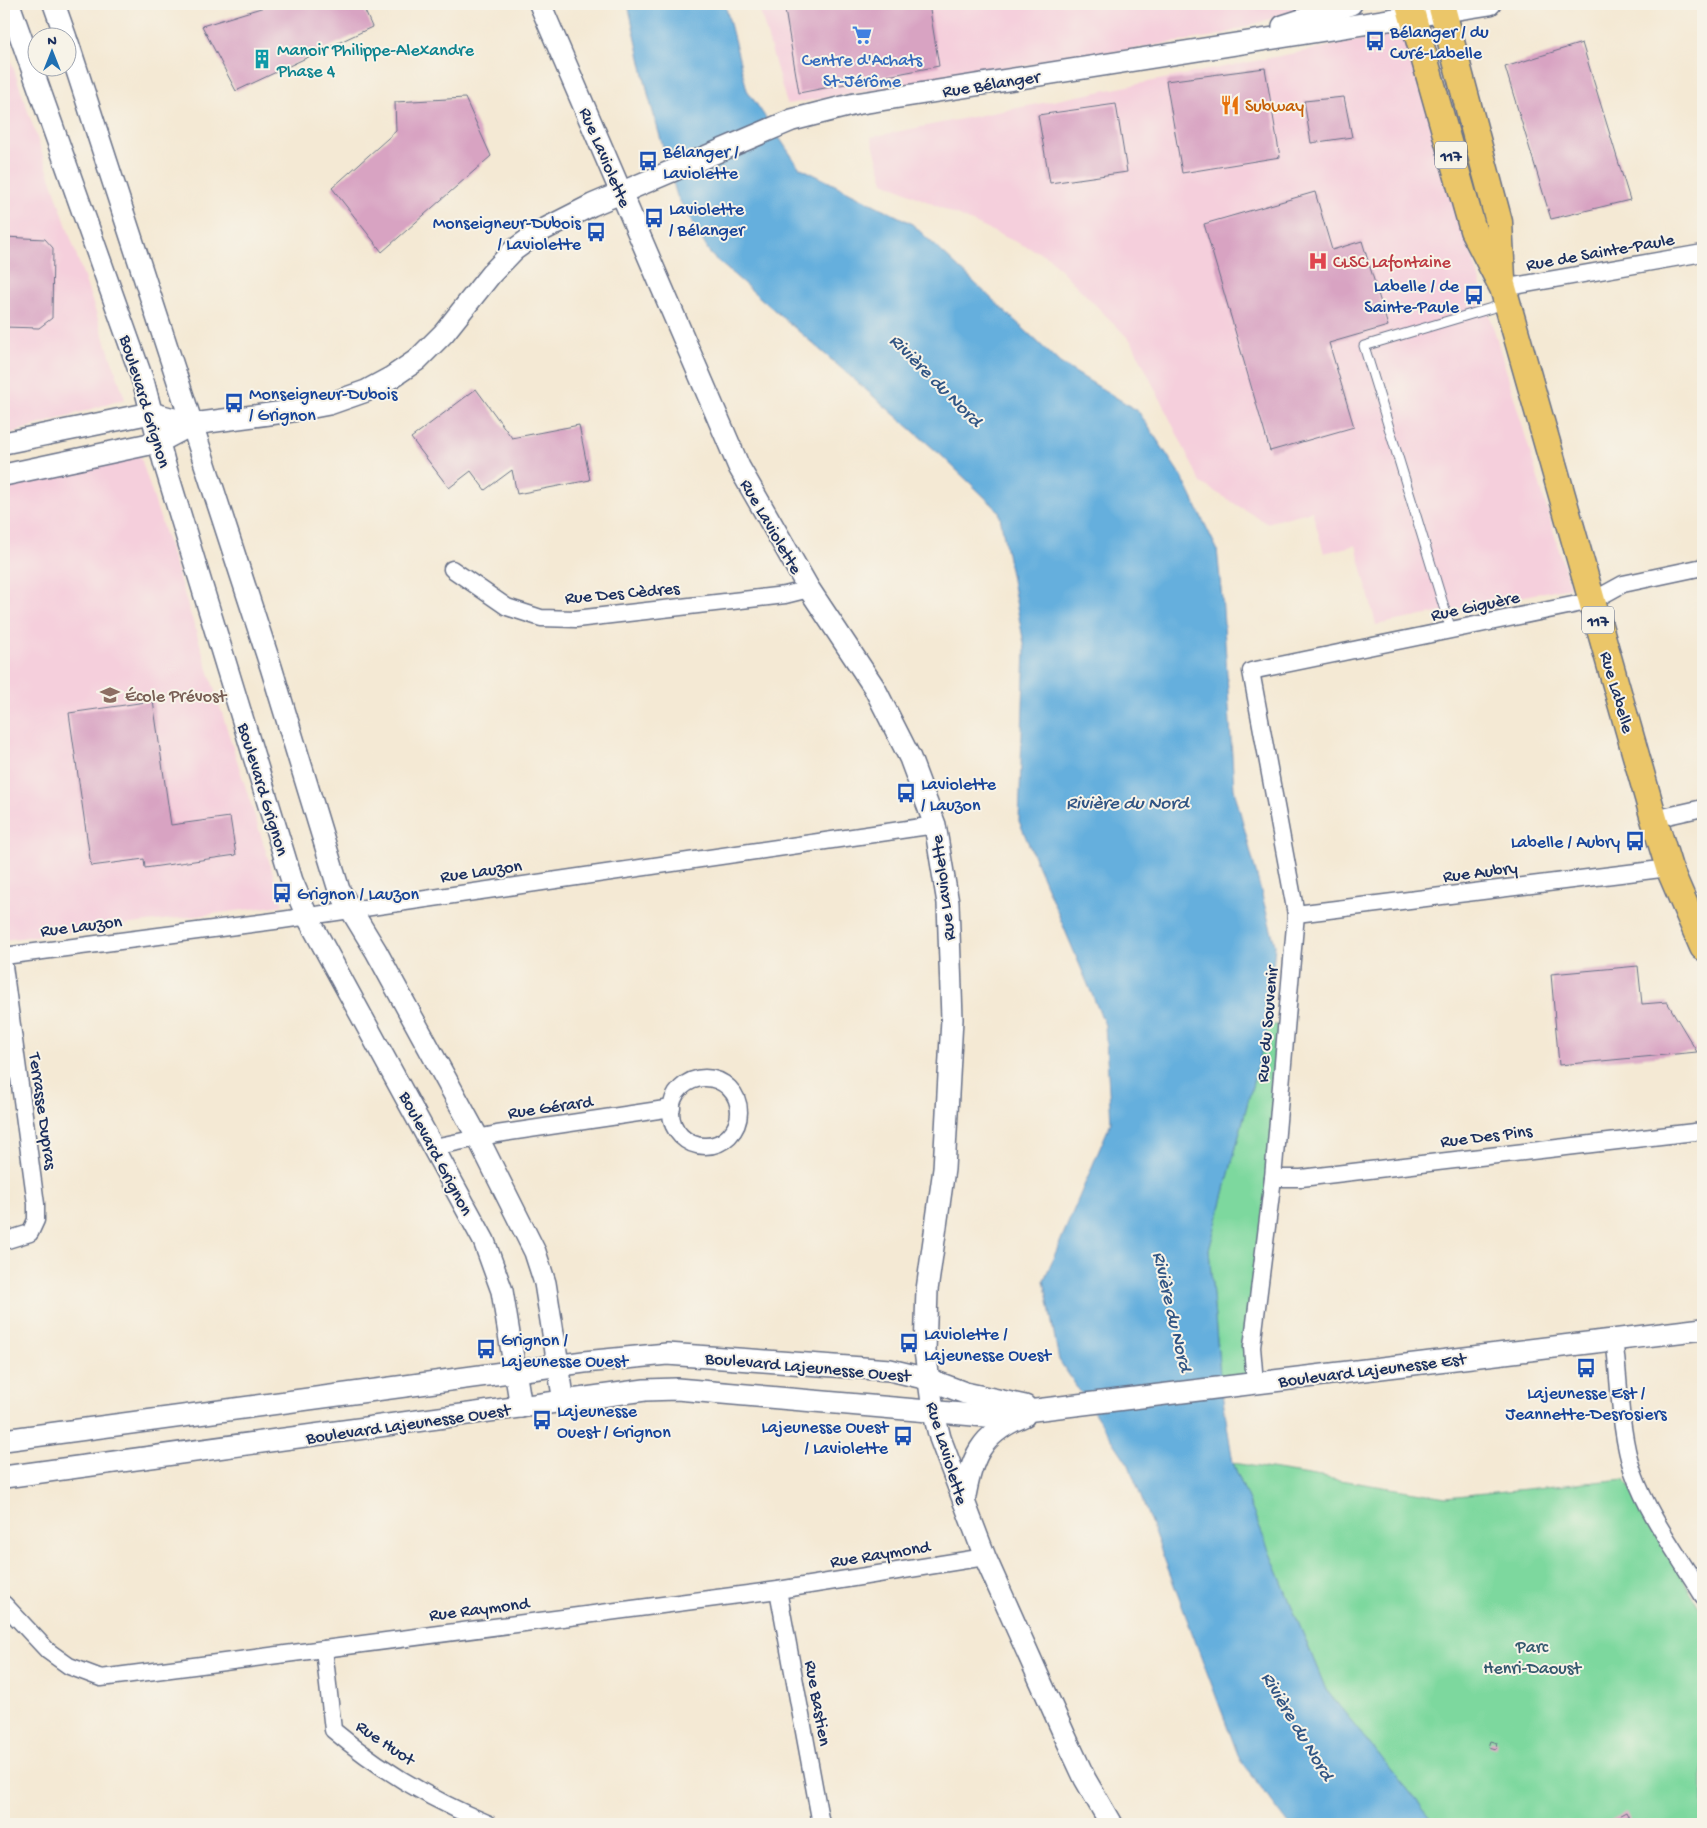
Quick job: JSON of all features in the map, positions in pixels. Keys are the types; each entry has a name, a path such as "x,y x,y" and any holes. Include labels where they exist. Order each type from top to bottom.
{"main road":[{"name":"Rue Labelle","path":"1442,8 1498,222 1505,296"},
{"name":"Rue Labelle","path":"1411,10 1473,230 1505,296 1654,818 1670,868 1703,947"}],"street":[{"name":"Boulevard Grignon","path":"9,4 144,384 159,442 292,880 308,916 484,1241 495,1266 502,1291 521,1407"},
{"path":"54,4 62,28"},
{"name":"Rue Laviolette","path":"540,4 738,467 808,589 874,687 910,758 934,825 948,903 952,1019 944,1169 927,1290 925,1350 933,1410 940,1438 963,1505 984,1557 1068,1743 1111,1824"},
{"name":"Rue Bélanger","path":"1226,45 1351,4"},
{"name":"Rue Bélanger","path":"193,424 329,404 366,391 392,377 417,360 444,333 491,274 514,250 538,232 559,220 792,120 855,104 1226,45 1411,10 1490,4"},
{"name":"Boulevard Grignon","path":"78,73 271,667 339,890 376,951 478,1138 535,1252 545,1282 564,1402"},
{"name":"Rue de Sainte-Paule","path":"1505,296 1703,253"},
{"path":"4,443 151,413 193,424"},
{"path":"4,475 159,442 193,424"},
{"name":"Rue Giguère","path":"1250,672 1592,601 1623,584 1703,567"},
{"name":"Rue Des Cèdres","path":"452,569 507,607 540,618 576,619 785,595 808,589"},
{"name":"Rue du Souvenir","path":"1250,672 1296,914 1273,1178 1252,1347 1255,1383"},
{"path":"1654,818 1703,808"},
{"name":"Rue Lauzon","path":"4,956 308,916 934,825"},
{"name":"Rue Aubry","path":"1296,914 1670,868"},
{"name":"Terrasse Dupras","path":"4,966 36,1204 36,1220 30,1234 4,1241"},
{"path":"699,1078 715,1080 728,1087 735,1096 739,1109 738,1121 728,1137 718,1143 704,1146 688,1142 679,1134 673,1124 672,1108 677,1092 688,1083 699,1078"},
{"name":"Rue Gérard","path":"434,1148 478,1138 672,1108"},
{"name":"Rue Des Pins","path":"1273,1178 1301,1178 1703,1131"},
{"name":"Boulevard Lajeunesse Est","path":"933,1410 985,1416 1703,1329"},
{"path":"1614,1339 1624,1430 1633,1471 1646,1504 1703,1596"},
{"name":"Boulevard Lajeunesse Ouest","path":"4,1440 559,1365 667,1354 890,1370 928,1379"},
{"name":"Boulevard Lajeunesse Est","path":"928,1379 965,1393 1040,1410"},
{"name":"Boulevard Lajeunesse Ouest","path":"4,1477 645,1390 677,1389 933,1410"},
{"path":"963,1505 968,1474 983,1443 1002,1426 1040,1410"},
{"name":"Rue Raymond","path":"4,1604 48,1651 69,1666 101,1678 778,1590 984,1557"},
{"name":"Rue Bastien","path":"778,1590 821,1824"},
{"name":"Rue Huot","path":"324,1649 334,1730 360,1752 453,1809 489,1824"}],"lane":[{"path":"1451,630 1364,346 1505,296"}],"shaded area":[{"path":"758,4 1316,4 1221,35 787,104"},
{"path":"1406,31 1570,587 1376,625 1356,545 1324,553 1312,511 1266,523 1201,483 1132,342 1047,256 884,182 871,137"},
{"path":"4,40 125,399 4,435"},
{"name":"École Prévost","path":"140,455 283,905 4,940 4,485"}],"green space":[{"path":"1268,1025 1286,1025 1255,1383 1221,1387 1209,1250"},
{"name":"Parc Henri-Daoust","path":"1233,1463 1446,1497 1625,1479 1703,1613 1703,1824 1436,1824 1326,1690"}],"water":[{"name":"Rivière du Nord","path":"628,4 725,4 747,90 799,167 911,223 1060,363 1138,411 1183,479 1217,549 1223,609 1234,789 1275,945 1268,1025 1209,1250 1221,1387 1233,1463 1326,1690 1436,1824 1289,1824 1240,1760 1129,1465 1059,1360 1044,1280 1111,1122 1105,1025 1019,821 1025,649 999,511 942,456 711,255 677,196 649,98"}],"building":[{"name":"Manoir Philippe-Alexandre Phase 4","path":"274,4 362,4 372,27 236,91 202,26"},
{"name":"Centre d'Achats St-Jérôme","path":"784,4 929,4 939,66 799,93"},
{"path":"1582,43 1630,200 1551,219 1505,67"},
{"path":"1265,68 1280,157 1182,173 1166,81"},
{"path":"1344,97 1352,137 1311,143 1304,101"},
{"path":"465,98 491,156 382,252 332,188 396,131 395,102"},
{"path":"1116,104 1127,172 1050,183 1038,115"},
{"path":"1315,192 1332,250 1362,241 1388,326 1329,343 1354,427 1270,451 1204,224"},
{"path":"4,237 45,239 53,248 52,318 39,328 4,327"},
{"path":"476,389 512,438 579,425 590,480 517,494 512,470 485,490 471,471 449,488 411,438"},
{"path":"153,701 171,825 230,817 236,855 145,868 144,859 91,866 69,713"},
{"path":"1638,966 1642,1004 1667,1002 1697,1052 1559,1065 1551,974"},
{"path":"1490,1741 1497,1743 1495,1749 1488,1747"},
{"path":"1626,1812 1632,1824 1603,1824"}],"place":[{"name":"Centre d'Achats St-Jérôme","path":"862,35"},
{"name":"Bélanger / du Curé-Labelle","path":"1375,41"},
{"name":"Manoir Philippe-Alexandre Phase 4","path":"262,59"},
{"name":"Subway","path":"1230,105"},
{"name":"Bélanger / Laviolette","path":"648,161"},
{"name":"Laviolette / Bélanger","path":"654,218"},
{"name":"Monseigneur-Dubois / Laviolette","path":"596,232"},
{"name":"CLSC Lafontaine","path":"1318,261"},
{"name":"Labelle / de Sainte-Paule","path":"1474,295"},
{"name":"Monseigneur-Dubois / Grignon","path":"234,403"},
{"name":"École Prévost","path":"110,695"},
{"name":"Laviolette / Lauzon","path":"906,793"},
{"name":"Labelle / Aubry","path":"1635,841"},
{"name":"Grignon / Lauzon","path":"282,893"},
{"name":"Laviolette / Lajeunesse Ouest","path":"909,1343"},
{"name":"Grignon / Lajeunesse Ouest","path":"486,1349"},
{"name":"Lajeunesse Est / Jeannette-Desrosiers","path":"1586,1368"},
{"name":"Lajeunesse Ouest / Grignon","path":"542,1420"},
{"name":"Lajeunesse Ouest / Laviolette","path":"903,1436"}]}
